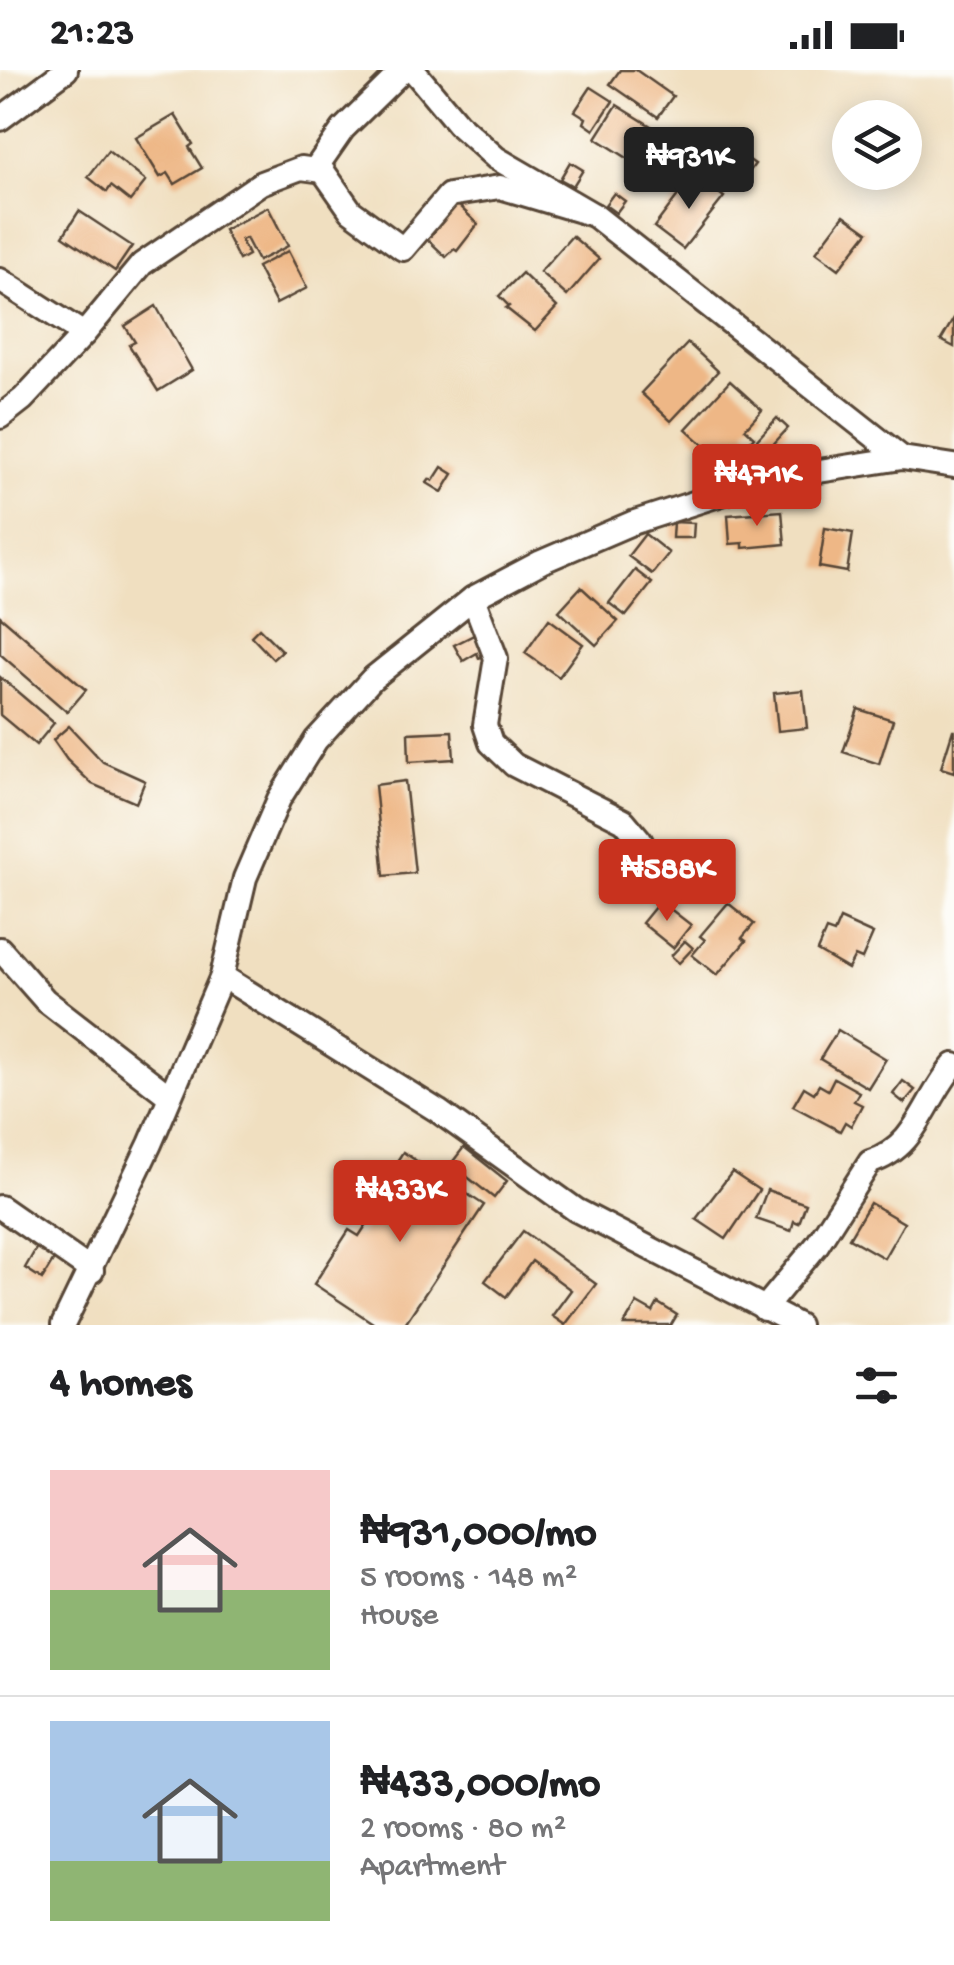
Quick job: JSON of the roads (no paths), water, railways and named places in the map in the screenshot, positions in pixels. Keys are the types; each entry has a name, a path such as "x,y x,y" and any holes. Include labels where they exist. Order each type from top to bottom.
{"street":[{"path":"0,120 66,70"},
{"path":"316,168 343,129 403,70"},
{"path":"413,70 458,124 496,158 594,215 902,458"},
{"path":"0,417 23,400 142,264 261,184 301,168 316,168 329,176 351,210 403,249 450,196 466,192 500,187 594,215"},
{"path":"0,280 84,334"},
{"path":"63,1325 92,1270 222,976 245,878 280,798 316,740 372,679 472,598 541,562 632,523 768,479 902,458 954,466"},
{"path":"472,598 496,658 485,725 490,744 514,765 624,820 640,840 657,873"},
{"path":"0,950 45,1000 169,1096"},
{"path":"222,976 438,1111 576,1210 798,1325"},
{"path":"764,1309 816,1244 870,1162 886,1157 911,1136 939,1083 954,1065"},
{"path":"0,1207 92,1270"}]}
